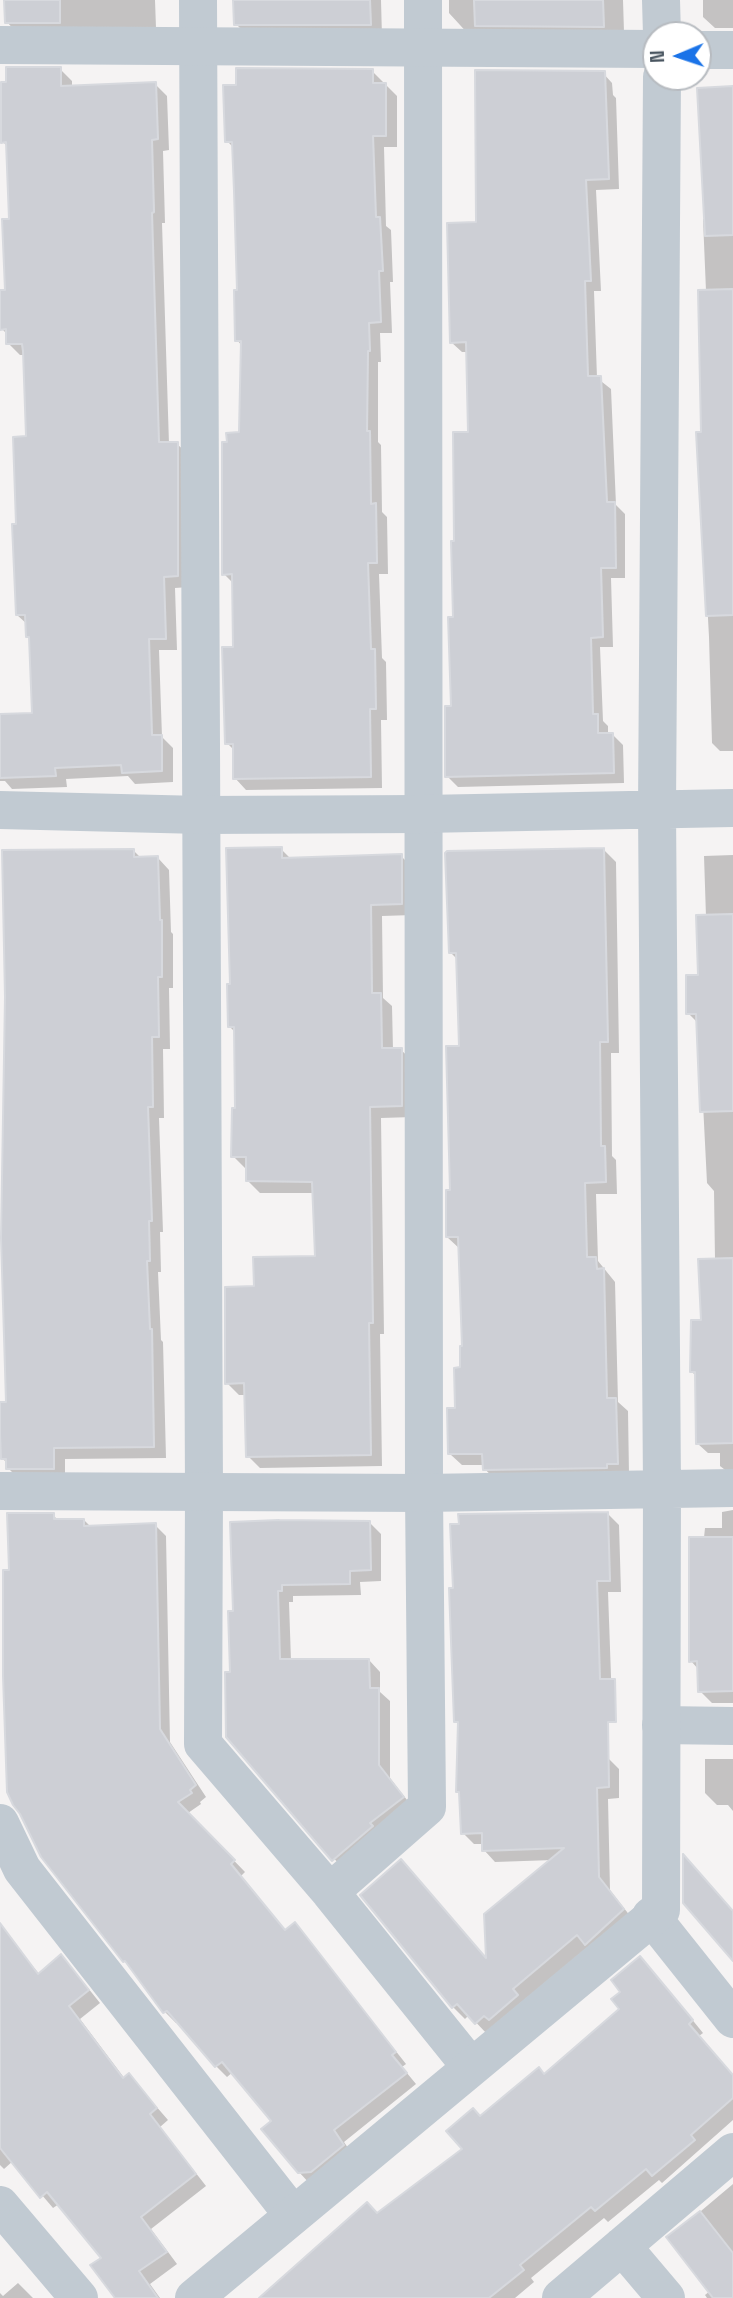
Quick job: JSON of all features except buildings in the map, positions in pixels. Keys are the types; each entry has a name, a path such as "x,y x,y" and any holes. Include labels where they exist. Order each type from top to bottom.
{"street":[{"path":"198,0 203,1744 330,1892 471,2067"},
{"path":"330,1892 427,1807 424,1493 423,0"},
{"path":"661,0 662,21"},
{"path":"0,45 642,50"},
{"path":"712,50 733,50"},
{"path":"194,2298 661,1910 662,1487 657,808 662,91"},
{"path":"0,810 201,815 733,808"},
{"path":"0,1491 424,1493 662,1487 733,1488"},
{"path":"661,1725 733,1726"},
{"path":"0,1823 11,1876 293,2215"},
{"path":"651,1916 733,2019"},
{"path":"561,2298 733,2152"},
{"path":"0,2205 79,2298"},
{"path":"622,2246 666,2298"}]}
